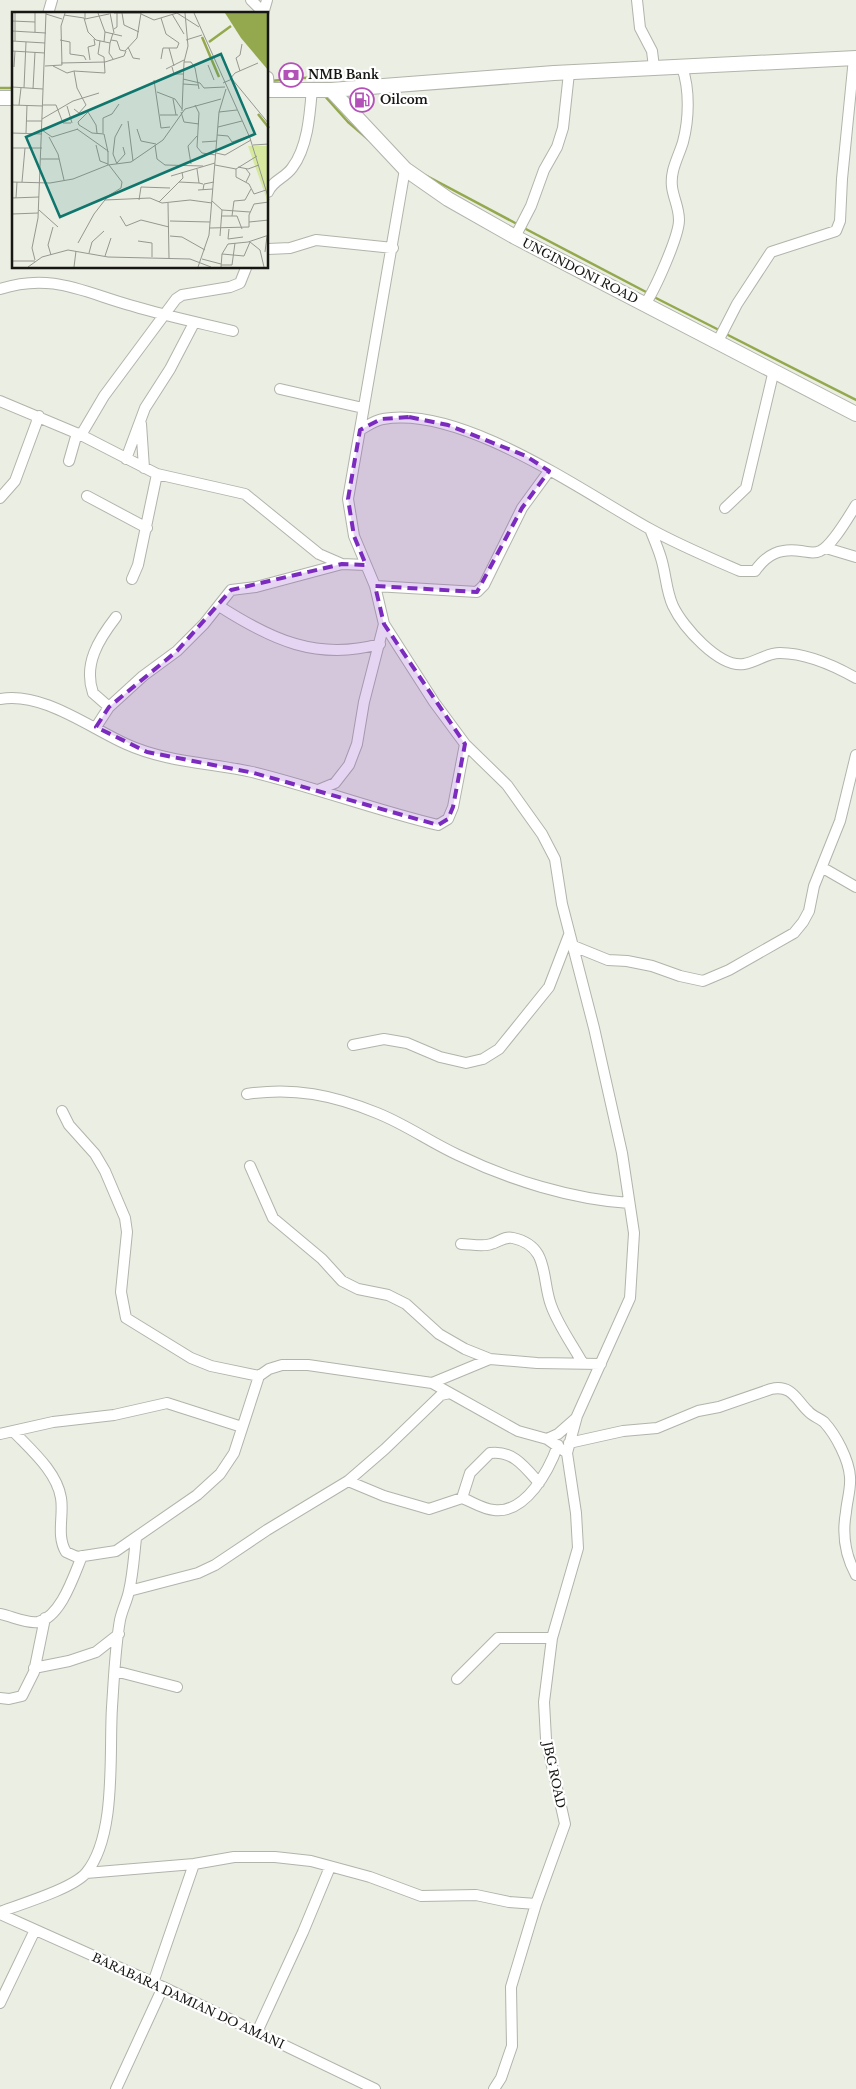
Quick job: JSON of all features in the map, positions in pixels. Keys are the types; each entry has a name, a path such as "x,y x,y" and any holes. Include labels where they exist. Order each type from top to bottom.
{"main road":[{"path":"269,85 331,90 569,73 855,58"},
{"name":"UNGINDONI ROAD","path":"331,90 406,169 448,199 515,237 856,414"}],"street":[{"path":"251,0 262,12"},
{"path":"637,0 640,28 652,51 654,68"},
{"path":"718,341 737,304 771,252 836,232 840,221 842,179 855,58"},
{"path":"645,304 656,284 679,220 672,194 672,182 673,171 683,142 688,109 685,76 682,67"},
{"path":"515,237 531,206 544,170 557,147 563,128 569,73"},
{"path":"269,190 275,181 287,174 297,160 308,126 312,88"},
{"path":"406,169 348,499 354,536 374,586 384,624 434,702 465,744 507,786 542,834 555,859 570,940 594,1028 617,1134 634,1233 630,1298 577,1416 568,1448"},
{"path":"269,250 290,248 316,240 393,248"},
{"path":"69,461 79,434 104,396 143,346 163,315 182,295 230,288 240,282 246,269"},
{"path":"0,289 26,282 58,283 93,292 163,315 233,331"},
{"path":"126,459 141,416 170,369 194,323"},
{"path":"725,508 746,488 774,370"},
{"path":"280,389 363,408"},
{"path":"0,400 79,434 156,474 245,494 303,543 319,554 342,564 366,566"},
{"path":"0,498 15,481 39,416"},
{"path":"141,416 144,468"},
{"path":"360,430 381,419 423,419 448,425 526,456 650,529 718,561 749,573 755,571 762,561 778,552 790,550 813,553 826,548 856,505"},
{"path":"374,586 477,592 484,585 522,508 549,471"},
{"path":"132,579 138,564 147,528 156,474"},
{"path":"87,496 147,528"},
{"path":"650,529 661,559 672,605 682,622 706,648 737,664 746,664 767,654 781,653 806,657 826,663 856,678"},
{"path":"826,548 856,557"},
{"path":"96,727 109,707 143,676 177,651 231,590 256,587 342,564"},
{"path":"218,606 251,627 298,645 317,650 343,651 380,644"},
{"path":"109,707 93,693 90,674 97,641 116,617"},
{"path":"318,790 335,783 349,765 357,744 364,702 384,624"},
{"path":"0,699 41,703 147,752 244,771 318,790 438,825 448,819 453,807 465,744"},
{"path":"570,940 608,960 628,960 680,976 704,981 729,970 794,933 809,911 814,886 823,868 840,821 856,755"},
{"path":"823,868 856,887"},
{"path":"353,1045 384,1039 407,1044 440,1057 466,1063 483,1059 499,1049 550,988 570,940"},
{"path":"247,1094 266,1091 312,1092 377,1113 458,1155 520,1180 600,1201 629,1203"},
{"path":"62,1111 69,1125 95,1154 105,1171 125,1218 127,1232 121,1292 126,1318 191,1358 211,1366 259,1376"},
{"path":"250,1166 273,1218 322,1259 342,1281 358,1289 388,1295 406,1304 439,1334 464,1349 490,1358 538,1363 582,1362 601,1364"},
{"path":"461,1244 490,1245 502,1239 511,1238 527,1243 536,1251 542,1262 551,1305 582,1362"},
{"path":"432,1383 490,1358"},
{"path":"14,1432 47,1468 59,1490 63,1547 66,1552 82,1556 116,1551 197,1495 220,1474 234,1453 259,1376 269,1369 282,1365 308,1366 432,1383 518,1431 547,1439 558,1446 568,1448 623,1431 657,1428 698,1410 719,1407 779,1387 788,1391 802,1402 806,1410 824,1423 838,1443 848,1466 850,1491 845,1513 844,1545 856,1575"},
{"path":"129,1592 198,1572 215,1565 267,1530 348,1481 385,1449 435,1399 450,1393"},
{"path":"0,1434 53,1422 114,1415 167,1403 242,1427"},
{"path":"547,1439 568,1428 577,1416"},
{"path":"348,1481 384,1496 429,1509 462,1498 480,1507 495,1511 506,1509 521,1501 539,1483 558,1446"},
{"name":"JBG ROAD","path":"494,2089 501,2078 512,2046 511,1987 536,1904 565,1824 546,1739 544,1702 552,1638 578,1548 568,1448"},
{"path":"462,1498 470,1472 490,1453 509,1455 521,1462 539,1483"},
{"path":"86,1874 97,1852 105,1823 112,1760 112,1707 120,1619 129,1592 136,1538"},
{"path":"0,1614 38,1622 46,1618 54,1612 65,1596 82,1556"},
{"path":"0,1698 9,1700 22,1696 34,1668 46,1618"},
{"path":"34,1668 69,1661 96,1652 119,1634"},
{"path":"457,1679 498,1638 552,1638"},
{"path":"115,1671 177,1687"},
{"path":"0,1913 61,1889 86,1874 194,1864 234,1857 311,1861 370,1877 421,1896 476,1895 509,1902 536,1904"},
{"path":"116,2089 158,1985 194,1864"},
{"path":"257,2032 304,1932 330,1867"},
{"name":"BARABARA DAMIAN DO AMANI","path":"0,1913 158,1985 375,2089"},
{"path":"0,2003 35,1930"}],"highlighted area":[{"path":"409,417 448,425 526,456 549,471 522,508 477,592 375,586 384,624 465,744 453,807 448,819 438,825 254,773 147,752 96,727 109,707 177,651 231,590 342,564 366,565 354,536 348,499 360,430 381,419"}],"waterway":[{"path":"270,81 326,76"},
{"path":"0,88 12,88"},
{"path":"323,94 348,122 369,140"},
{"path":"425,175 517,224"},
{"path":"522,227 648,293"},
{"path":"652,296 721,331"},
{"path":"726,334 856,400"}],"place":[{"name":"NMB Bank","path":"291,75"},
{"name":"Oilcom","path":"362,100"}]}
